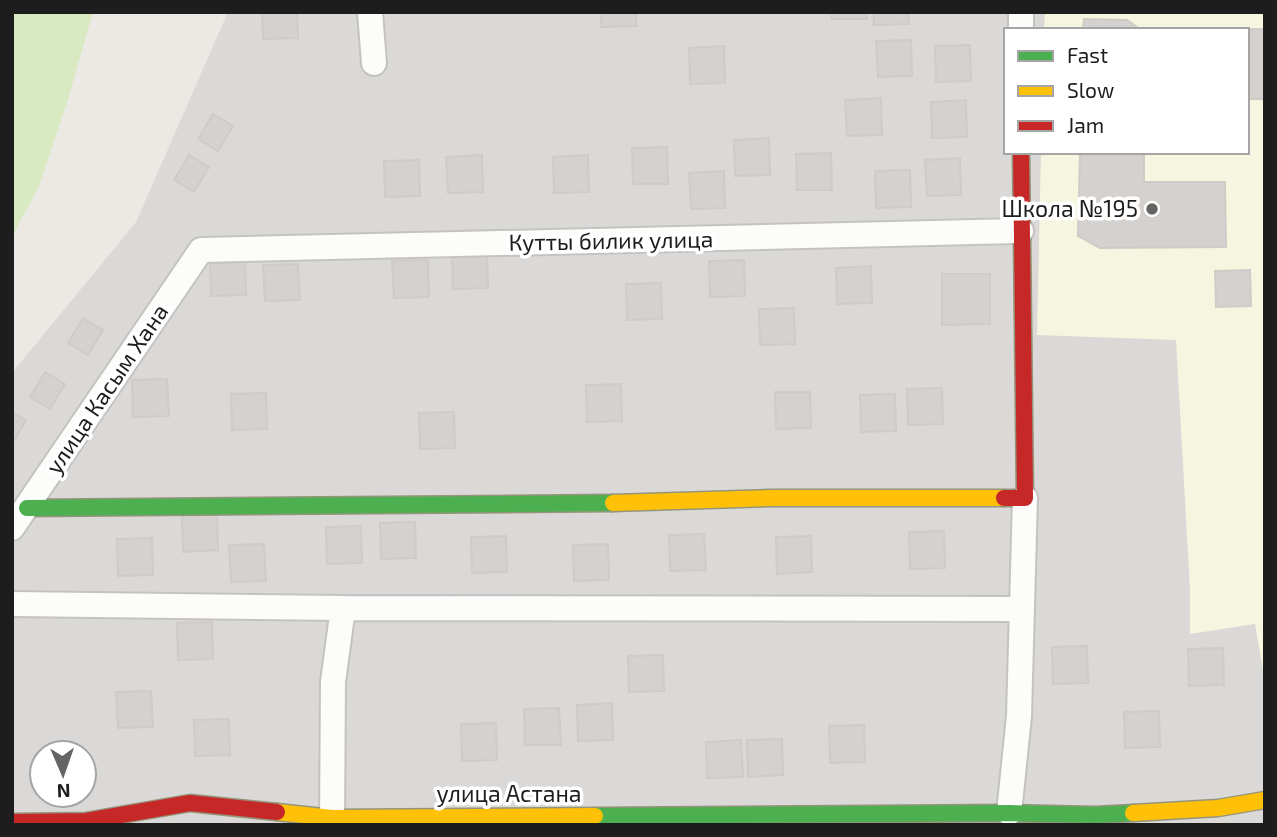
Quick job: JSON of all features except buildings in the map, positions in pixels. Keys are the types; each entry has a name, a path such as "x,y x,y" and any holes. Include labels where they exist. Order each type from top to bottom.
{"street":[{"path":"370,12 374,63"},
{"path":"1009,813 1019,716 1025,498 1021,154"},
{"name":"Кутты билик улица","path":"201,250 1021,231"},
{"name":"улица Касым Хана","path":"12,528 201,250"},
{"path":"27,508 575,504 772,498 1025,498"},
{"path":"12,604 343,608 1022,609"},
{"path":"332,822 333,682 343,608"},
{"name":"улица Астана","path":"12,822 86,821 190,803 332,822 1009,813 1096,815 1218,808 1265,800"}],"shaded area":[{"path":"228,12 1265,12 1265,825 12,825 12,373 136,222"},
{"path":"1045,12 1265,12 1265,682 1255,624 1190,634 1190,588 1176,340 1037,335 1041,154 1249,154 1249,28 1044,28"}],"green space":[{"path":"12,12 93,12 67,103 39,186 12,237"}],"traffic: fast":[{"path":"27,508 613,503"},
{"path":"595,816 1133,813"}],"traffic: slow":[{"path":"613,503 772,498 1004,498"},
{"path":"1133,813 1218,808 1265,800"},
{"path":"277,812 332,818 595,816"}],"traffic: jam":[{"path":"1004,498 1025,498 1021,154"},
{"path":"12,822 86,821 190,803 277,812"}],"place":[{"name":"Школа №195","path":"1152,209"}]}
